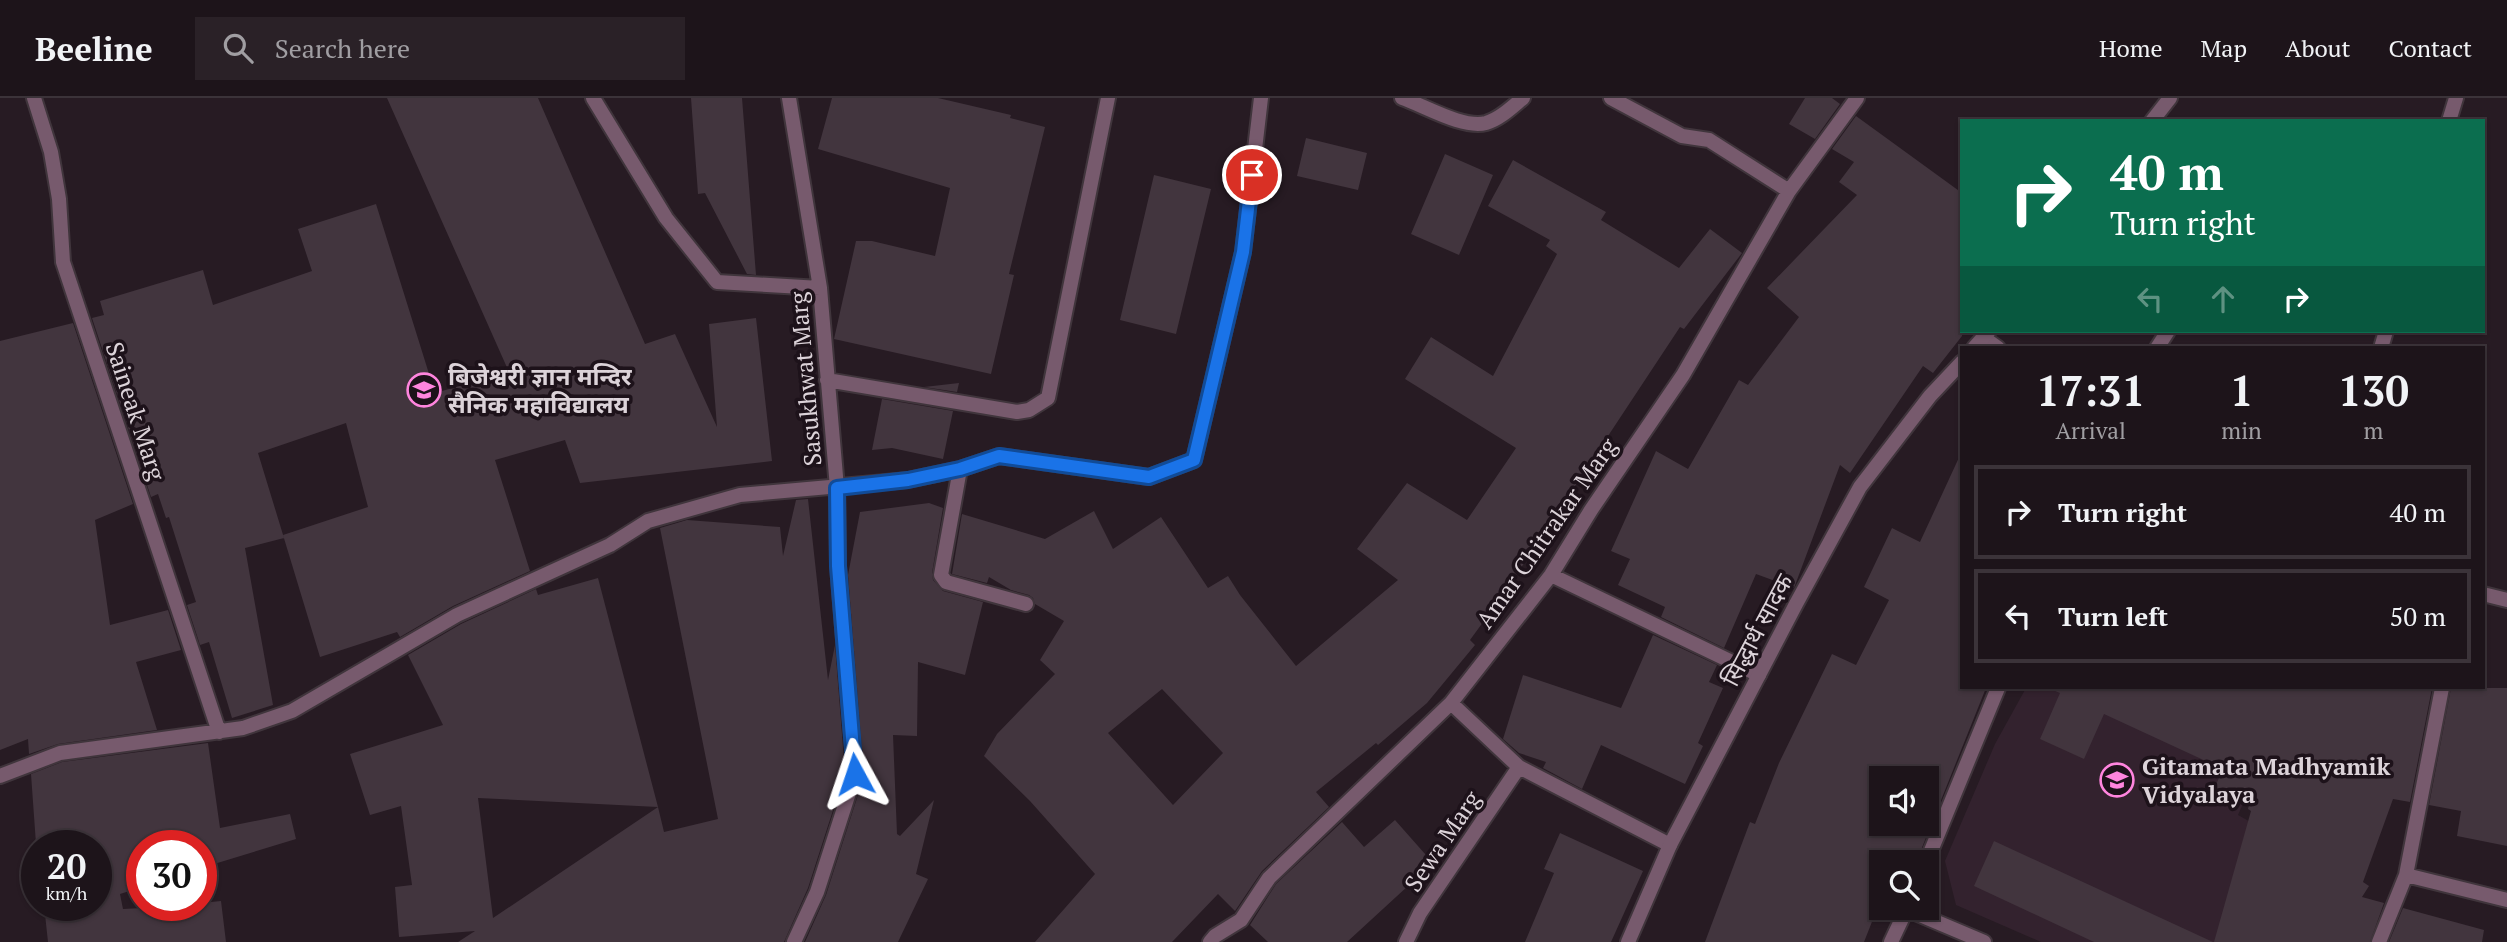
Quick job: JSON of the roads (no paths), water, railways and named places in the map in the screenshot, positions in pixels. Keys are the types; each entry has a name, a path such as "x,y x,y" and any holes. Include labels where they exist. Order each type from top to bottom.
{"street":[{"name":"Saineak Marg","path":"34,98 51,152 59,199 63,262 219,732"},
{"path":"593,98 666,218 717,282 820,288"},
{"name":"Sasukhwat Marg","path":"789,98 820,288 837,488 838,566 855,774 817,892 794,942"},
{"path":"827,380 1017,412 1029,410 1048,398 1108,98"},
{"path":"0,776 60,754 243,728 292,711 457,615 610,545 648,521 740,495 908,480 960,469 999,456 1149,477 1194,460 1243,252 1261,98"},
{"path":"1402,98 1469,124 1486,123 1502,115 1523,98"},
{"path":"1611,98 1682,136 1709,140 1789,191"},
{"name":"Amar Chitrakar Marg","path":"1217,940 1241,920 1269,878 1451,703 1551,575 1591,510 1683,375 1789,191 1857,98"},
{"path":"2153,119 2169,98"},
{"path":"2450,119 2456,98"},
{"name":"सिद्धार्थ सादक","path":"1628,942 1670,845 1860,488 1930,396 1960,364"},
{"path":"960,469 941,575 946,582 1026,604"},
{"path":"1551,575 1759,675"},
{"path":"2485,594 2507,600"},
{"path":"1931,850 1998,689"},
{"path":"2379,942 2406,875 2442,689"},
{"path":"1451,703 1520,767 1670,845"},
{"name":"Sewa Marg","path":"1406,942 1420,913 1520,767"},
{"path":"2406,875 2507,900"},
{"path":"1891,942 1902,920"},
{"path":"1933,920 1984,942"}],"place":[{"name":"बिजेश्वरी ज्ञान मन्दिर सैनिक महाविद्यालय","path":"424,390"},
{"name":"Gitamata Madhyamik Vidyalaya","path":"2117,780"}]}
